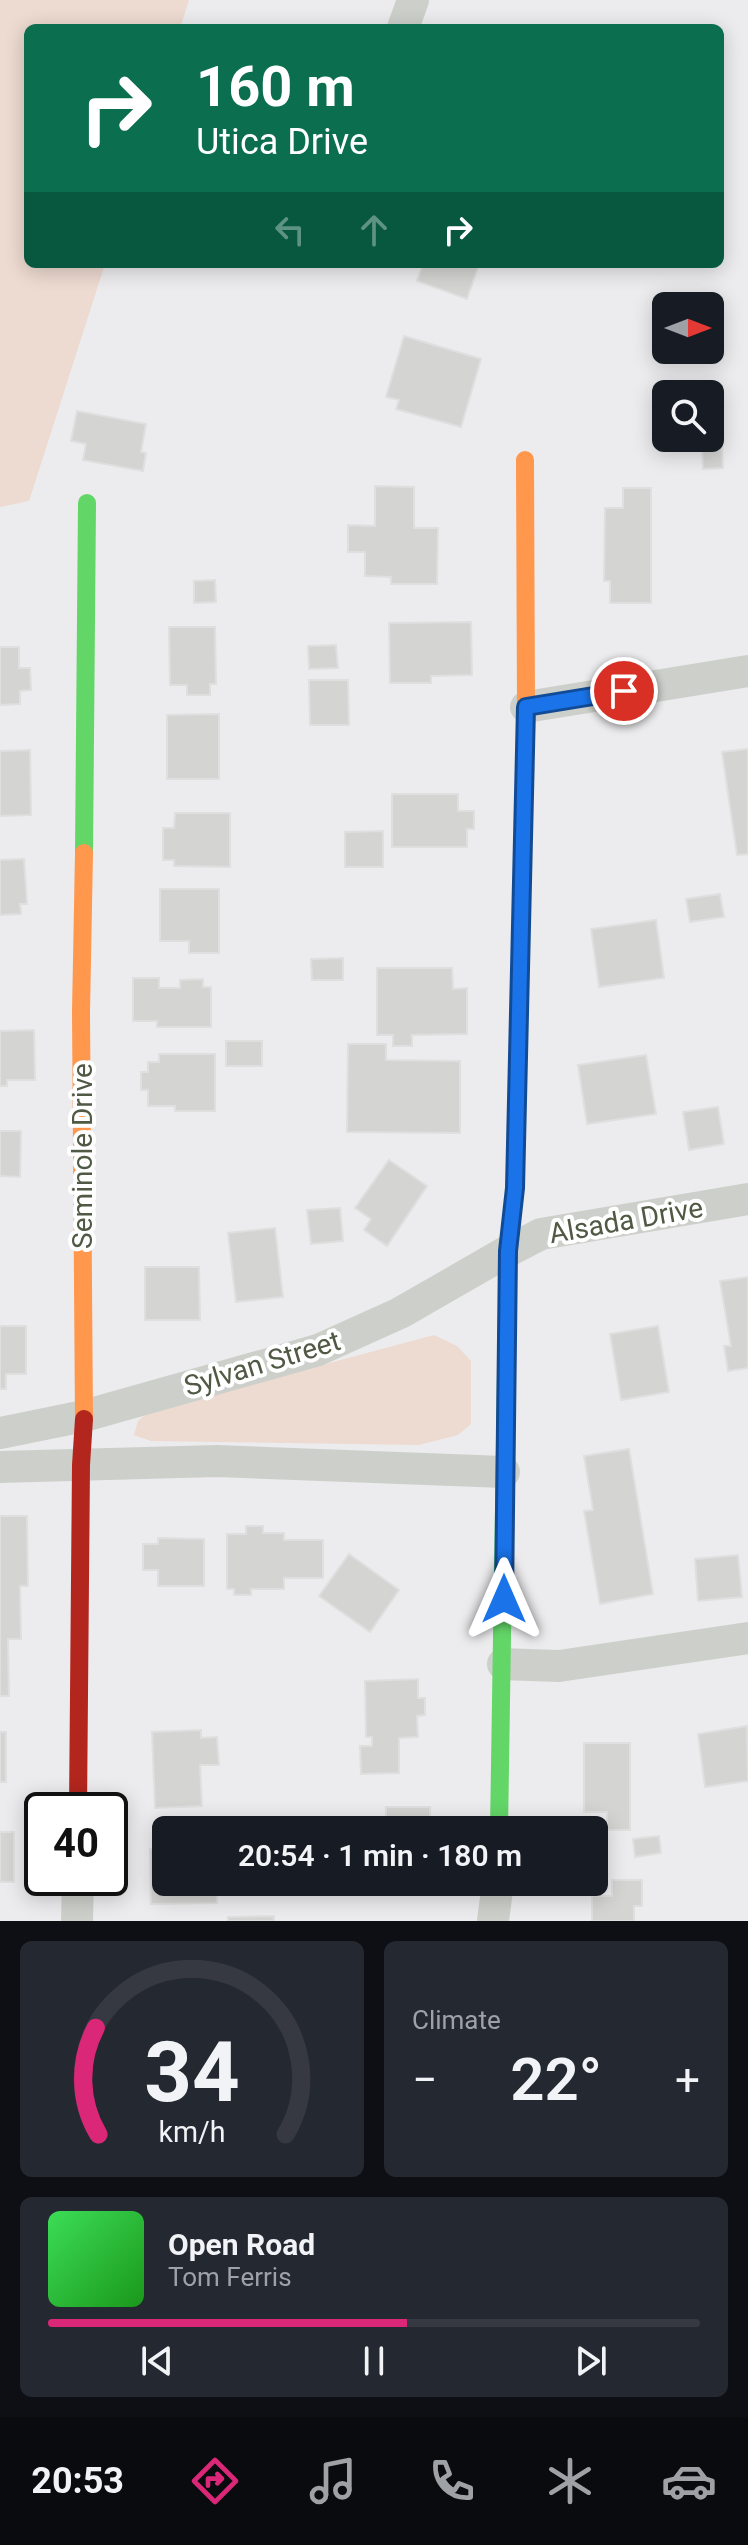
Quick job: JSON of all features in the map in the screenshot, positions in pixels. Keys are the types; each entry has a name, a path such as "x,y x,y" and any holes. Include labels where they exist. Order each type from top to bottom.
{"street":[{"path":"404,24 413,0"},
{"path":"499,1816 508,1251 515,1188 526,707 525,460"},
{"name":"Seminole Drive","path":"78,1792 84,1416 81,1012 87,503"},
{"path":"526,707 748,671"},
{"name":"Alsada Drive","path":"508,1251 541,1234 748,1199"},
{"name":"Sylvan Street","path":"0,1433 84,1416 318,1350 400,1313 508,1251"},
{"path":"0,1467 217,1461 504,1472"},
{"path":"503,1664 559,1666 748,1638"},
{"path":"77,1921 78,1896"},
{"path":"493,1921 496,1896"}],"shaded area":[{"path":"0,0 189,0 181,24 24,24 24,268 104,268 29,501 0,507"},
{"path":"434,1335 457,1346 471,1361 471,1424 458,1435 419,1445 151,1441 134,1435 138,1421 150,1411"}],"building":[{"path":"422,268 478,268 467,299 417,281"},
{"path":"404,336 481,359 461,427 396,409 399,400 386,397"},
{"path":"77,411 146,424 141,452 146,453 143,471 83,460 86,444 71,441"},
{"path":"702,452 722,452 723,468 703,469"},
{"path":"375,486 414,487 414,528 438,528 437,584 391,584 391,577 365,576 365,552 348,552 348,525 375,526"},
{"path":"623,488 651,488 651,603 610,603 610,581 604,581 605,508 623,508"},
{"path":"215,580 216,602 194,603 194,581"},
{"path":"471,622 472,675 431,676 431,683 390,683 389,623"},
{"path":"169,627 215,627 216,684 210,684 210,695 187,695 187,685 170,685"},
{"path":"336,645 338,668 309,669 308,646"},
{"path":"0,647 19,647 19,668 30,668 31,690 20,691 20,704 0,705"},
{"path":"309,680 348,680 349,725 310,725"},
{"path":"219,714 219,779 167,779 167,715"},
{"path":"748,749 748,854 737,855 722,752"},
{"path":"30,750 31,815 0,816 0,751"},
{"path":"392,794 458,794 458,811 474,811 474,829 467,829 467,847 392,847"},
{"path":"175,813 230,813 230,867 174,866 174,860 163,860 163,828 174,828"},
{"path":"383,831 383,867 345,867 345,832"},
{"path":"24,859 27,904 20,904 21,914 0,915 0,860"},
{"path":"160,889 219,889 219,953 189,953 189,941 160,941"},
{"path":"720,894 724,917 690,922 686,899"},
{"path":"656,920 664,978 599,987 591,929"},
{"path":"343,958 343,980 312,980 311,959"},
{"path":"377,968 452,968 453,989 467,988 467,1034 412,1035 412,1046 393,1046 393,1035 377,1035"},
{"path":"133,978 159,978 159,988 180,988 180,980 203,979 203,987 211,987 211,1027 157,1027 157,1021 133,1021"},
{"path":"34,1030 35,1080 7,1080 7,1086 0,1086 0,1031"},
{"path":"226,1041 262,1041 262,1066 226,1066"},
{"path":"348,1044 386,1044 386,1060 460,1061 460,1133 347,1132"},
{"path":"159,1054 215,1054 215,1111 175,1111 175,1106 148,1106 148,1090 141,1090 141,1072 148,1072 148,1062 159,1062"},
{"path":"646,1055 656,1114 587,1124 578,1065"},
{"path":"718,1107 724,1144 689,1150 683,1112"},
{"path":"0,1131 21,1131 20,1177 0,1176"},
{"path":"389,1160 427,1186 387,1246 364,1230 371,1219 355,1208"},
{"path":"340,1208 343,1241 311,1244 307,1210"},
{"path":"275,1228 283,1297 236,1302 228,1233"},
{"path":"145,1267 199,1267 200,1320 145,1320"},
{"path":"748,1277 748,1368 728,1371 724,1346 731,1346 720,1281"},
{"path":"0,1326 26,1326 26,1374 6,1374 6,1389 0,1389"},
{"path":"658,1326 669,1392 621,1400 610,1334"},
{"path":"629,1449 653,1594 600,1604 584,1511 593,1510 584,1456"},
{"path":"0,1516 27,1516 28,1586 20,1586 21,1639 8,1639 9,1696 0,1696"},
{"path":"246,1526 263,1526 263,1533 284,1533 284,1540 323,1540 323,1578 284,1578 284,1589 251,1589 251,1595 234,1595 234,1589 227,1589 227,1534 246,1534"},
{"path":"158,1538 204,1539 204,1586 158,1586 158,1570 143,1570 143,1544 158,1544"},
{"path":"349,1554 399,1590 370,1632 319,1596"},
{"path":"738,1555 742,1597 698,1601 695,1559"},
{"path":"418,1679 418,1698 425,1698 425,1715 417,1716 418,1737 399,1738 399,1773 361,1774 360,1746 372,1746 372,1737 366,1737 365,1681"},
{"path":"747,1726 748,1781 705,1787 698,1734"},
{"path":"201,1730 201,1738 217,1737 219,1765 200,1765 202,1806 155,1808 152,1732"},
{"path":"0,1732 6,1732 6,1782 0,1782"},
{"path":"584,1743 630,1743 630,1830 608,1830 607,1812 584,1812"},
{"path":"386,1807 430,1807 430,1816 386,1816"},
{"path":"0,1832 14,1832 14,1882 0,1882"},
{"path":"659,1836 661,1853 635,1857 633,1839"},
{"path":"150,1849 152,1896 217,1896 217,1903 151,1904"},
{"path":"612,1880 642,1880 642,1906 634,1906 634,1921 592,1921 592,1896 612,1896"},
{"path":"274,1916 274,1921 228,1921 228,1917"}],"traffic: fast":[{"path":"84,853 87,503"},
{"path":"499,1816 508,1251 515,1188 517,1098"}],"traffic: slow":[{"path":"517,1098 526,707 525,460"},
{"path":"84,853 81,1012 84,1419"}],"traffic: jam":[{"path":"78,1792 84,1419"}],"route":[{"path":"504,1599 508,1251 515,1188 526,707 624,691"}]}
